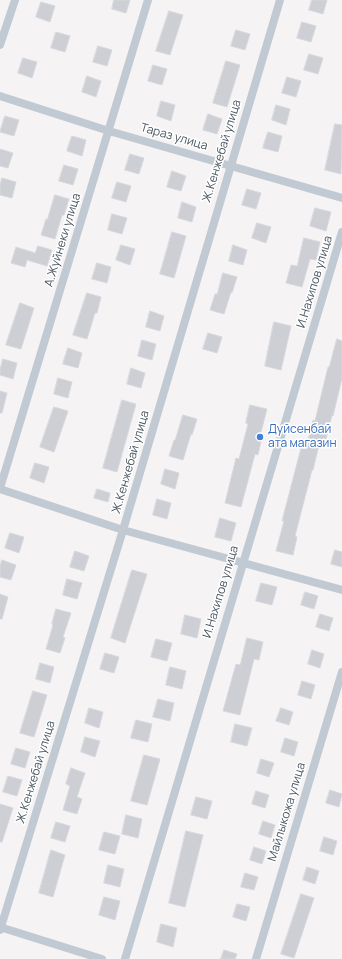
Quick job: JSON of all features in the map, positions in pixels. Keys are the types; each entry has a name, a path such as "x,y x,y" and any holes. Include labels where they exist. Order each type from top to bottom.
{"street":[{"path":"0,45 15,0"},
{"name":"А.Жуйнеки улица","path":"0,488 148,0"},
{"name":"Ж.Кенжебай улица","path":"0,928 123,530 280,0"},
{"name":"Тараз улица","path":"0,96 109,131 342,198"},
{"name":"И.Нахипов улица","path":"125,959 342,232"},
{"path":"0,488 123,530 342,590"},
{"name":"Майлыкожа улица","path":"256,959 342,672"},
{"path":"0,928 102,959"}],"building":[{"path":"114,0 130,0 126,13 112,9"},
{"path":"312,0 327,0 323,14 309,10"},
{"path":"41,2 55,6 50,22 36,17"},
{"path":"169,11 183,15 170,55 156,51"},
{"path":"302,22 316,26 311,42 297,38"},
{"path":"236,30 250,34 245,50 231,46"},
{"path":"56,32 70,36 65,52 51,48"},
{"path":"98,46 112,50 107,66 93,62"},
{"path":"309,54 323,58 318,74 304,70"},
{"path":"23,58 37,62 32,78 18,73"},
{"path":"226,61 240,65 227,107 213,103"},
{"path":"153,65 167,69 162,85 148,81"},
{"path":"87,76 101,81 96,97 82,92"},
{"path":"287,77 301,81 296,97 282,93"},
{"path":"161,101 175,105 171,121 157,116"},
{"path":"276,105 290,109 286,125 272,120"},
{"path":"208,114 222,119 217,134 203,130"},
{"path":"5,116 19,120 14,136 0,132"},
{"path":"335,124 342,125 341,174 325,170"},
{"path":"268,132 282,136 278,152 263,148"},
{"path":"72,136 86,140 82,156 67,151"},
{"path":"0,149 13,153 8,168 0,166"},
{"path":"130,154 144,158 139,174 125,170"},
{"path":"64,165 78,169 73,185 59,181"},
{"path":"172,171 186,176 181,191 167,187"},
{"path":"2,178 16,182 12,198 0,195"},
{"path":"117,182 131,186 126,202 112,198"},
{"path":"247,189 261,193 256,209 242,205"},
{"path":"55,195 69,199 64,215 62,215 55,239 41,235"},
{"path":"182,202 196,207 192,222 178,218"},
{"path":"315,208 331,212 326,231 310,226"},
{"path":"112,214 127,218 122,234 108,230"},
{"path":"257,223 271,227 266,243 252,238"},
{"path":"172,232 186,236 174,278 160,274"},
{"path":"304,238 320,242 316,260 310,259 302,287 286,283 291,265 297,266"},
{"path":"121,245 135,249 130,265 116,260"},
{"path":"233,245 247,250 243,265 229,261"},
{"path":"38,246 52,250 47,266 27,260 25,267 11,263 16,247 35,253"},
{"path":"97,263 111,267 107,283 92,279"},
{"path":"223,273 237,277 224,314 210,310 215,294 217,294"},
{"path":"87,293 101,297 97,313 95,313 87,339 73,335"},
{"path":"20,303 34,308 21,349 6,345"},
{"path":"150,311 164,316 160,331 146,327"},
{"path":"274,322 291,326 281,370 265,366"},
{"path":"208,333 222,337 217,353 203,349"},
{"path":"337,339 342,341 342,378 333,416 332,415 325,443 320,441 295,536 297,537 293,555 276,551 284,521 282,521 301,448 306,449"},
{"path":"142,340 156,344 152,360 138,356"},
{"path":"68,348 82,353 78,368 63,364"},
{"path":"3,359 17,363 13,379 0,375"},
{"path":"131,368 145,373 141,388 127,384"},
{"path":"58,378 72,382 68,398 54,394"},
{"path":"0,391 7,393 2,413 0,413"},
{"path":"122,400 136,404 117,472 103,468"},
{"path":"250,405 267,409 260,436 262,437 258,455 255,454 241,507 225,503 236,458 239,459 248,424 246,423"},
{"path":"54,407 68,411 54,452 40,447"},
{"path":"183,415 197,419 183,460 169,456"},
{"path":"35,463 49,467 44,483 30,478"},
{"path":"165,469 179,473 175,489 161,484"},
{"path":"97,489 110,493 108,502 94,498"},
{"path":"157,499 171,503 167,519 153,515"},
{"path":"220,518 236,523 231,541 215,537"},
{"path":"10,533 24,537 19,553 5,548"},
{"path":"335,550 342,552 342,567 331,564"},
{"path":"75,551 89,556 84,571 70,567"},
{"path":"2,560 16,565 11,580 0,577 0,566"},
{"path":"132,570 147,574 125,643 111,638"},
{"path":"67,579 82,583 77,599 63,595"},
{"path":"261,583 277,587 272,605 256,601"},
{"path":"305,592 318,596 314,609 301,605"},
{"path":"0,594 8,597 2,619 0,619"},
{"path":"56,609 71,613 63,637 65,638 60,653 46,649"},
{"path":"320,614 333,618 329,631 316,627"},
{"path":"185,615 201,619 197,638 181,634"},
{"path":"247,638 263,642 259,660 254,659 240,715 223,711 236,664 240,665"},
{"path":"156,639 172,643 167,661 151,657"},
{"path":"312,650 324,654 320,668 308,664"},
{"path":"105,653 119,657 114,673 100,669"},
{"path":"40,663 54,667 50,683 36,679"},
{"path":"170,667 186,671 182,689 166,685"},
{"path":"302,681 315,685 311,699 298,695"},
{"path":"33,691 47,695 34,737 20,733"},
{"path":"158,699 174,703 170,721 153,717"},
{"path":"89,708 103,712 99,728 85,723"},
{"path":"281,708 293,712 289,725 276,721"},
{"path":"136,720 152,724 148,742 131,738"},
{"path":"235,724 252,728 247,746 231,742"},
{"path":"85,737 100,741 95,757 81,752"},
{"path":"285,738 298,742 294,756 281,752"},
{"path":"16,748 30,752 25,768 11,764"},
{"path":"144,755 160,759 147,805 131,801"},
{"path":"261,759 274,763 269,777 257,773"},
{"path":"71,768 85,773 77,797 82,799 77,814 63,810 70,786 66,784"},
{"path":"8,776 22,780 17,796 3,792"},
{"path":"330,790 342,794 339,807 326,803"},
{"path":"256,791 269,795 265,808 252,804"},
{"path":"196,797 212,801 207,819 191,815"},
{"path":"0,804 13,808 2,842 0,842"},
{"path":"126,815 142,819 138,838 122,834"},
{"path":"263,821 275,825 271,838 259,834"},
{"path":"56,822 70,826 65,842 51,838"},
{"path":"186,831 203,835 185,907 169,903"},
{"path":"104,832 120,836 115,854 99,850"},
{"path":"324,837 337,841 333,855 320,851"},
{"path":"254,847 266,851 262,864 250,860"},
{"path":"51,850 65,855 53,897 39,893"},
{"path":"108,865 124,869 120,887 104,883"},
{"path":"307,867 319,871 315,884 303,880"},
{"path":"245,873 258,877 254,890 241,887"},
{"path":"301,894 314,898 294,958 281,954"},
{"path":"104,897 120,901 115,920 99,915"},
{"path":"237,904 250,907 246,921 233,917"},
{"path":"161,924 177,928 173,947 157,942"},
{"path":"224,950 237,954 235,959 221,959"}],"place":[{"name":"Дуйсенбай ата магазин","path":"260,437"}]}
